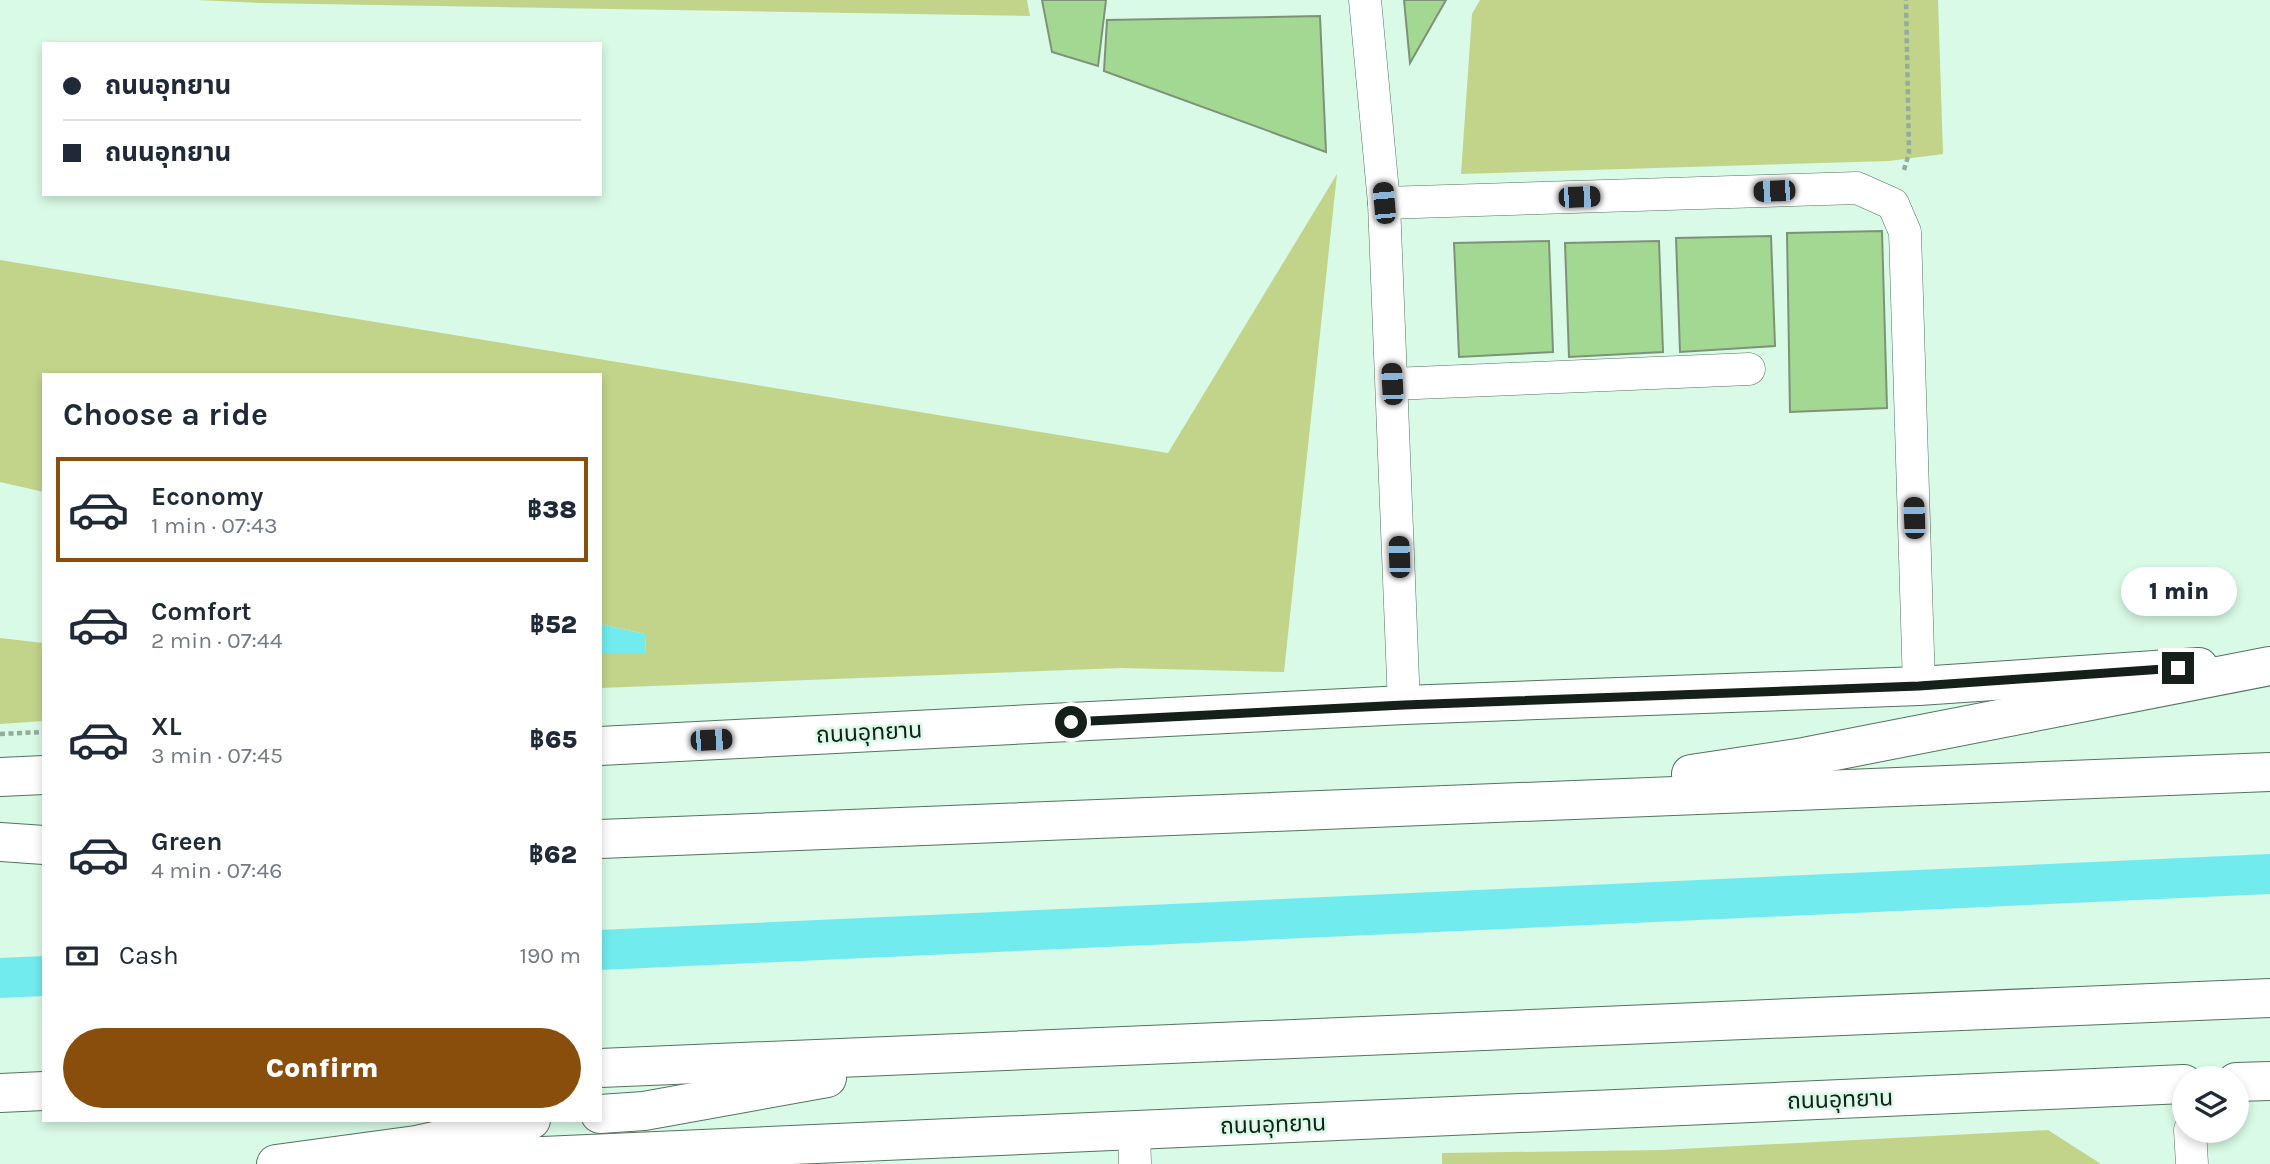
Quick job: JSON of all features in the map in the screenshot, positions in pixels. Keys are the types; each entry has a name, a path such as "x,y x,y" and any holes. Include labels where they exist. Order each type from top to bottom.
{"main road":[{"name":"ถนนอุทยาน","path":"602,746 1404,705 1919,686 2270,664"},
{"path":"1488,803 1804,757 2270,664"},
{"path":"602,839 2270,772"},
{"path":"0,777 42,775"},
{"path":"0,842 42,845"},
{"path":"0,863 42,862"},
{"path":"602,1068 2270,998"},
{"path":"602,1114 644,1111 845,1075 1062,1048"},
{"path":"2249,1082 2270,1081"},
{"name":"ถนนอุทยาน","path":"363,1164 1134,1147 2172,1085"},
{"path":"0,1093 42,1091"},
{"path":"276,1164 416,1145 522,1122"}],"street":[{"path":"1365,0 1384,203 1404,705"},
{"path":"1384,203 1857,188 1894,204 1905,232 1919,686"},
{"path":"1392,384 1749,369"},
{"path":"2191,1143 2192,1164"}],"path":[{"path":"1894,204 1909,153 1906,0"},
{"path":"0,733 42,732"}],"green space":[{"path":"197,0 1027,0 1030,16 259,3"},
{"path":"1480,0 1938,0 1943,154 1889,161 1461,174 1472,14"},
{"path":"1337,174 1284,672 1121,668 602,688 602,653 646,653 645,634 602,624 602,373 42,373 42,492 0,482 0,260 1168,453"},
{"path":"0,638 42,643 42,721 0,724"},
{"path":"2048,1130 2101,1164 1442,1164 1442,1153 1661,1150"}],"water":[{"path":"602,624 645,634 646,654 602,653"}],"building":[{"path":"1042,0 1106,0 1098,66 1052,52"},
{"path":"1404,0 1446,0 1410,63"},
{"path":"1320,16 1326,152 1104,71 1107,20"},
{"path":"1882,231 1887,408 1790,412 1787,233"},
{"path":"1771,236 1775,346 1680,352 1676,238"},
{"path":"1549,241 1553,352 1459,357 1454,243"},
{"path":"1659,241 1663,352 1569,357 1565,243"}],"waterway":[{"path":"602,950 2270,874"},
{"path":"0,978 42,976"}],"route":[{"path":"1071,722 1404,705 1919,686 2178,668"}]}
